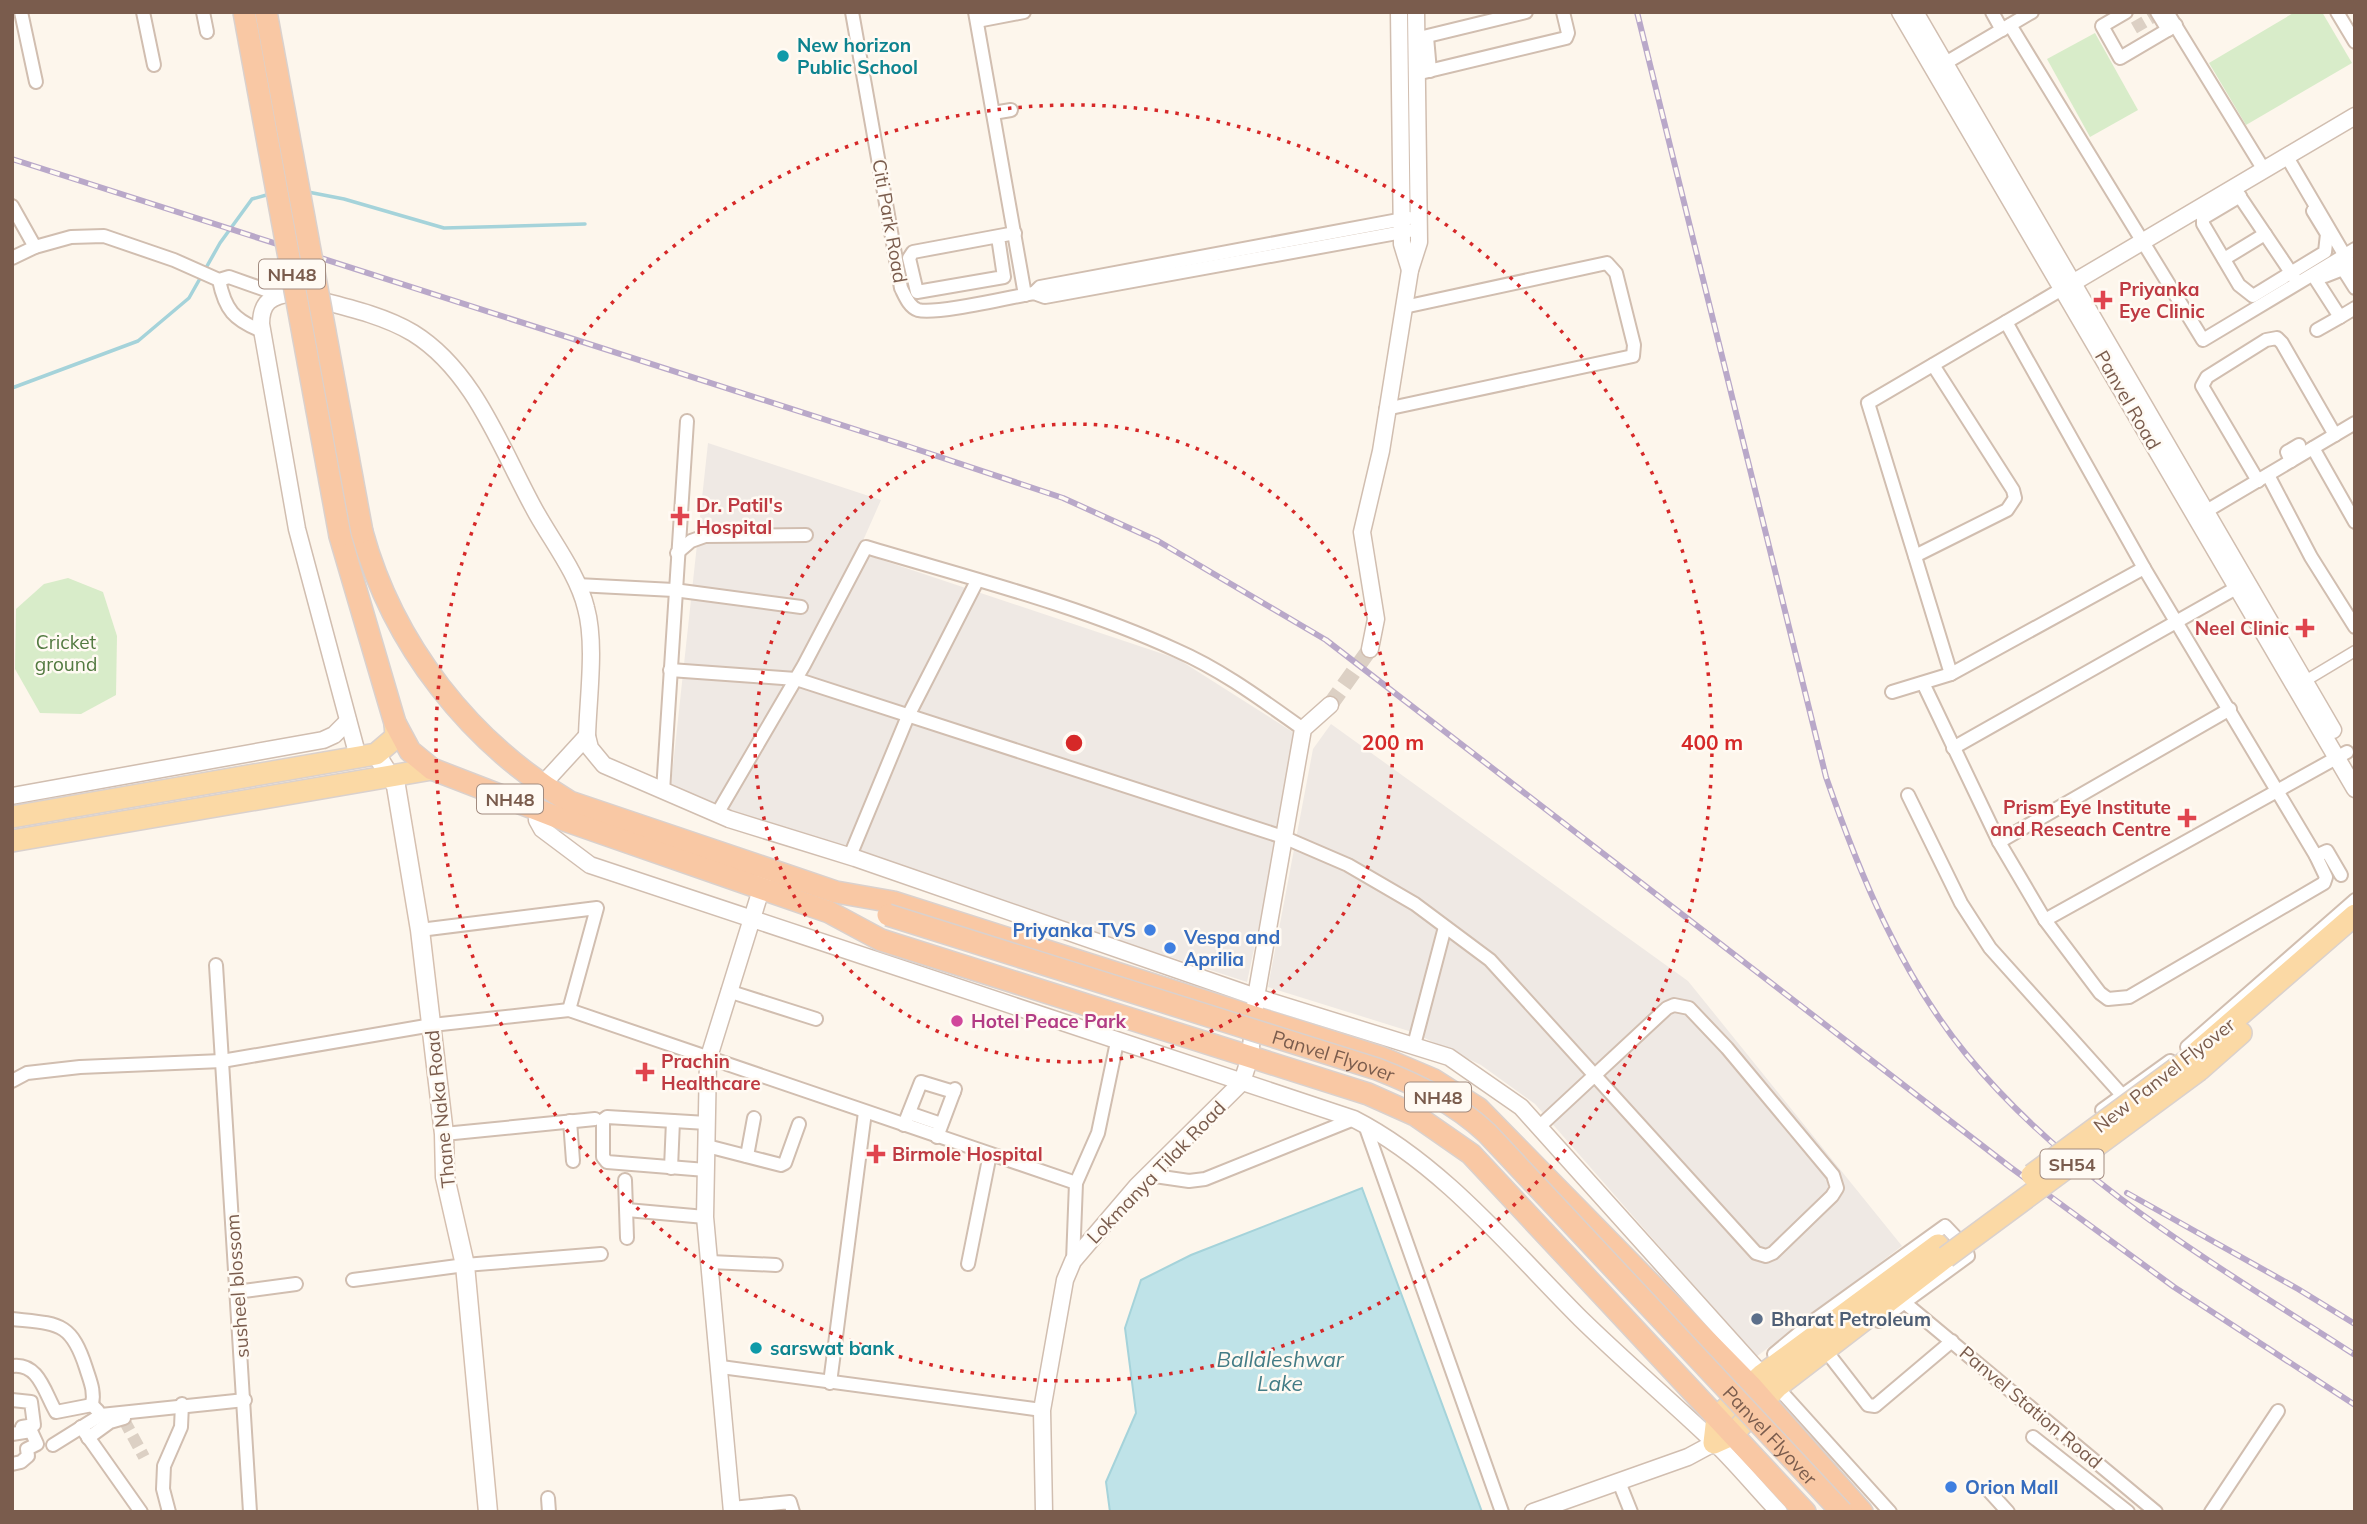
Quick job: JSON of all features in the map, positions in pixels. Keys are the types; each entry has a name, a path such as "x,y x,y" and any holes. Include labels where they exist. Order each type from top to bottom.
{"highway":[{"name":"NH48","path":"244,12 340,536 395,723 410,751 432,769 540,811 764,879 836,892"},
{"name":"NH48","path":"266,12 362,532 377,582 390,608 441,688 501,753 542,785 570,802 764,879 829,912"},
{"path":"836,892 893,902 1255,1007 1408,1068 1478,1108 1763,1387 1788,1429 1862,1512"},
{"name":"Panvel Flyover","path":"836,892 886,921 1372,1081 1422,1102 1443,1115 1488,1152 1825,1512"},
{"path":"829,912 881,940 1390,1103 1453,1140 1471,1154 1612,1301 1717,1417 1723,1438 1749,1465 1805,1512"},
{"name":"Panvel Flyover","path":"829,912 886,921 1377,1069 1428,1090 1488,1133 1842,1512"}],"main road":[{"path":"12,817 367,755 396,737 395,723"},
{"name":"Thane Naka Road","path":"367,755 391,776 396,786 420,930 444,1134 445,1177 465,1265 488,1512"},
{"path":"12,841 432,769"},
{"name":"New Panvel Flyover","path":"2193,1065 2355,915"},
{"name":"New Panvel Flyover","path":"1763,1387 2193,1065 2355,931"},
{"name":"SH54","path":"1717,1417 1763,1387"},
{"name":"SH54","path":"1723,1438 1763,1387"}],"street":[{"path":"21,12 36,82"},
{"path":"143,12 154,65"},
{"path":"203,12 208,32"},
{"name":"Citi Park Road","path":"852,12 901,288 908,302 917,310 1029,294"},
{"path":"1024,12 976,17 1015,233 1029,294 1045,297 1196,264 1411,224"},
{"path":"1399,12 1411,224"},
{"path":"1370,649 1376,619 1362,533 1382,442 1409,270 1423,73 1416,12"},
{"path":"1421,38 1526,12"},
{"path":"1423,73 1566,38 1568,33 1563,12"},
{"name":"Panvel Road","path":"1900,12 1940,66"},
{"name":"Panvel Road","path":"1915,12 1940,66 2346,759 2355,789"},
{"path":"1992,12 2006,28 2203,340 2295,284 2325,252 2327,234 2313,211"},
{"path":"1940,66 2032,12"},
{"path":"2126,12 2102,26 2118,57 2172,28"},
{"path":"2337,12 2355,42"},
{"path":"2160,13 2264,170"},
{"path":"993,113 1011,110"},
{"path":"2355,116 2264,170 2203,218 2203,224 2239,285 2253,296 2339,268 2355,288"},
{"path":"2287,157 2349,253 2355,273"},
{"path":"1951,674 1868,403 2143,242 2237,192"},
{"path":"2237,192 2295,284"},
{"path":"12,206 35,247"},
{"path":"896,256 1015,233"},
{"path":"2224,259 2265,234"},
{"path":"12,258 35,247 71,237 104,236 217,278 229,277 280,295"},
{"path":"910,254 917,292 988,280 1004,276 998,237"},
{"path":"2315,278 2349,253"},
{"path":"1385,416 1633,356 1634,345 1616,273 1607,263 1404,307"},
{"path":"217,278 222,296 238,322 262,331"},
{"path":"2315,278 2340,317"},
{"path":"367,755 348,721 297,529 262,331 261,309 267,301 280,295 292,293 369,316 411,332 444,357 479,402 505,456 577,585 587,609 587,736 590,748 604,765 717,814 850,856 1255,1007 1414,1045 1449,1057 1480,1075 1521,1107 1540,1126 1763,1387 1890,1512"},
{"path":"2318,330 2355,308"},
{"path":"1923,682 1998,842 2045,920 2100,993 2118,1000 2129,997 2324,883 2326,877 2316,856 2276,793 2179,621 2144,568 2006,322"},
{"path":"2335,435 2283,342 2277,338 2266,340 2207,377 2202,386 2263,478 2355,627"},
{"path":"1914,556 2007,510 2015,498 2013,490 1933,365"},
{"path":"663,790 687,421"},
{"path":"2201,514 2355,423"},
{"path":"2291,461 2287,452 2299,445"},
{"path":"2312,448 2355,522"},
{"path":"677,553 691,541 705,536 806,534"},
{"path":"717,814 796,679 866,547 1058,606 1175,649 1223,673 1303,729"},
{"path":"1892,692 1951,674 2144,568"},
{"path":"850,856 908,716 977,581"},
{"path":"577,585 674,590 801,607"},
{"path":"1953,748 2242,585"},
{"path":"2300,684 2355,651"},
{"path":"670,670 796,679 1283,837 1348,865 1415,904 1490,960 1596,1073 1760,1256 1773,1253 1832,1196 1836,1188 1833,1175 1727,1048 1689,1008 1674,1004 1667,1008 1596,1073 1540,1126"},
{"path":"1242,1082 1250,1057 1255,1007 1303,729 1330,705"},
{"path":"1998,842 2230,709"},
{"path":"12,796 323,740 334,735 348,721"},
{"path":"542,785 587,736"},
{"path":"2045,920 2276,793 2346,759"},
{"path":"1908,795 1961,902 1990,948 2122,1095"},
{"path":"540,811 537,820 542,829 590,864 749,920 1360,1122 1385,1135 1428,1167 1639,1376 1723,1438 1688,1457 1533,1512"},
{"path":"2316,856 2328,850 2342,875"},
{"path":"764,879 749,920 708,1060 705,1217 721,1367 732,1510 790,1502 793,1512"},
{"path":"2102,1110 2180,1053 2355,900"},
{"path":"420,930 597,908 569,1010"},
{"path":"1414,1045 1445,927"},
{"name":"susheel blossom","path":"216,965 250,1512"},
{"path":"728,991 816,1019"},
{"path":"12,1081 27,1073 80,1067 222,1061 432,1025 569,1010 582,1012 708,1060 865,1112 907,1119 939,1130 989,1154 1076,1183"},
{"path":"1073,1261 1076,1183 1098,1133 1117,1042"},
{"path":"907,1119 921,1082 954,1090 939,1130"},
{"name":"Lokmanya Tilak Road","path":"1044,1512 1042,1410 1065,1280 1073,1261 1148,1175 1242,1082"},
{"path":"830,1383 865,1112"},
{"path":"706,1170 604,1160 603,1121 617,1117 707,1123"},
{"path":"747,1156 754,1118"},
{"path":"444,1134 594,1119"},
{"path":"570,1121 573,1161"},
{"path":"671,1168 673,1121"},
{"path":"1148,1175 1189,1181 1205,1179 1360,1122"},
{"path":"1360,1122 1502,1512"},
{"path":"707,1146 781,1165 785,1163 799,1124"},
{"path":"968,1264 989,1154"},
{"path":"625,1180 627,1238"},
{"path":"627,1210 705,1217"},
{"path":"1945,1226 1966,1248 1968,1256 1830,1356 1763,1387 1816,1319 1945,1226"},
{"path":"354,1280 465,1265 601,1254"},
{"path":"710,1262 776,1265"},
{"path":"236,1292 296,1284"},
{"name":"Panvel Station Road","path":"1905,1303 2156,1512"},
{"path":"12,1319 45,1322 68,1331 77,1339 97,1410 85,1432"},
{"path":"1830,1356 1868,1405 1875,1406 1952,1341"},
{"path":"12,1366 30,1369 37,1374 56,1412 182,1409"},
{"path":"721,1367 1042,1410"},
{"path":"12,1373 30,1369"},
{"path":"12,1399 35,1394"},
{"path":"12,1399 32,1402 35,1421 34,1425 12,1432"},
{"path":"52,1445 110,1422 245,1400"},
{"path":"169,1512 163,1489 164,1466 181,1427 182,1409"},
{"path":"2211,1512 2278,1412"},
{"path":"2045,1420 2031,1440 2128,1512"},
{"path":"1788,1429 1809,1439 1872,1512"},
{"path":"12,1432 31,1431 37,1444 28,1448 28,1456 21,1462 12,1464"},
{"path":"85,1432 141,1512"},
{"path":"1749,1465 1779,1512"},
{"path":"1619,1482 1631,1512"},
{"path":"1989,1491 2008,1512"},
{"path":"548,1498 549,1512"}],"shaded area":[{"path":"708,443 881,500 858,552 1178,659 1299,736 1247,982 732,814 671,784"},
{"path":"1331,724 1688,981 1902,1246 1756,1357 1535,1104 1481,1065 1412,1032 1268,987 1313,749"}],"green space":[{"path":"2295,12 2322,12 2352,63 2246,125 2209,63"},
{"path":"2095,33 2138,110 2090,137 2047,59"},
{"name":"Cricket ground","path":"68,578 103,592 117,636 116,695 81,714 40,713 15,669 16,609 44,584"}],"water":[{"name":"Ballaleshwar Lake","path":"1362,1188 1482,1512 1110,1512 1106,1482 1136,1413 1125,1328 1141,1280 1191,1255"}],"waterway":[{"path":"308,192 344,199 444,228 585,224"},
{"path":"12,388 138,341 189,298 220,243 252,199 270,194"}],"tunnel":[{"path":"2134,28 2158,14"},
{"path":"1330,705 1370,649"},
{"path":"124,1420 144,1457"}],"railway":[{"path":"1637,12 1826,777 1868,886 1902,957 1942,1023 1966,1054 2007,1100 2052,1143 2148,1219 2355,1355"},
{"path":"12,159 901,444 1063,498 1158,541 1326,640 2010,1167 2174,1287 2355,1405"},
{"path":"2127,1193 2355,1324"}],"place":[{"name":"New horizon Public School","path":"783,56"},
{"name":"Priyanka Eye Clinic","path":"2103,300"},
{"name":"Dr. Patil's Hospital","path":"680,516"},
{"name":"Neel Clinic","path":"2305,628"},
{"name":"Prism Eye Institute and Reseach Centre","path":"2187,818"},
{"name":"Priyanka TVS","path":"1150,930"},
{"name":"Vespa and Aprilia","path":"1170,948"},
{"name":"Hotel Peace Park","path":"957,1021"},
{"name":"Prachin Healthcare","path":"645,1072"},
{"name":"Birmole Hospital","path":"876,1154"},
{"name":"Bharat Petroleum","path":"1757,1319"},
{"name":"sarswat bank","path":"756,1348"},
{"name":"Orion Mall","path":"1951,1487"}]}
